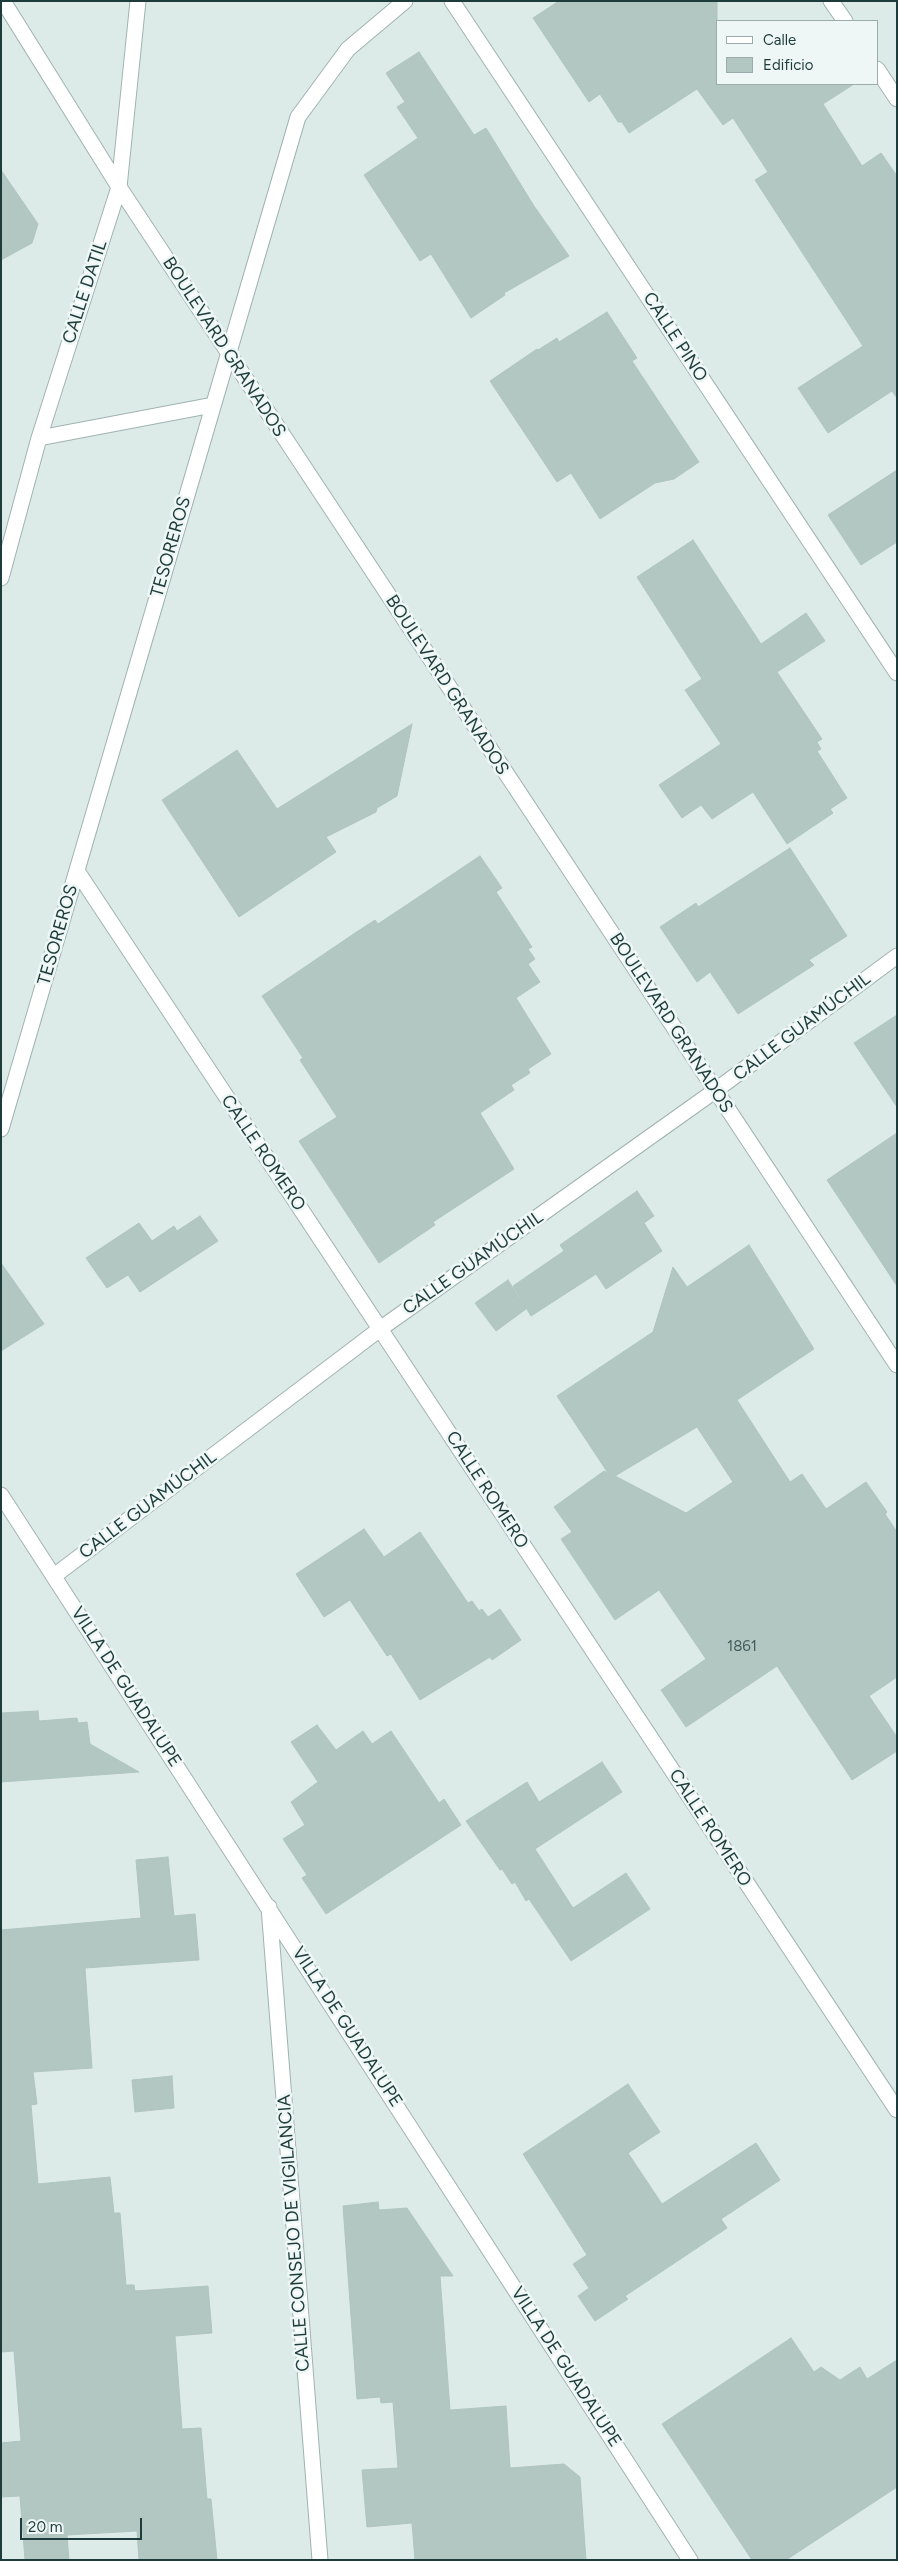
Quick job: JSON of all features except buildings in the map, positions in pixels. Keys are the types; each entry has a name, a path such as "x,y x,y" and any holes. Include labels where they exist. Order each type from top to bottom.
{"street":[{"name":"BOULEVARD GRANADOS","path":"3,1 119,187 897,1365"},
{"name":"CALLE DATIL","path":"1,578 39,438 119,187 138,1"},
{"name":"TESOREROS","path":"1,1129 298,116 348,48 404,1"},
{"name":"CALLE PINO","path":"452,1 897,673"},
{"path":"831,1 844,20"},
{"path":"878,70 897,99"},
{"path":"39,438 213,405"},
{"name":"CALLE ROMERO","path":"77,871 897,2110"},
{"name":"CALLE GUAMÚCHIL","path":"54,1576 380,1329 716,1090 897,956"},
{"name":"VILLA DE GUADALUPE","path":"1,1495 269,1906 690,2560"},
{"name":"CALLE CONSEJO DE VIGILANCIA","path":"269,1906 320,2560"}]}
